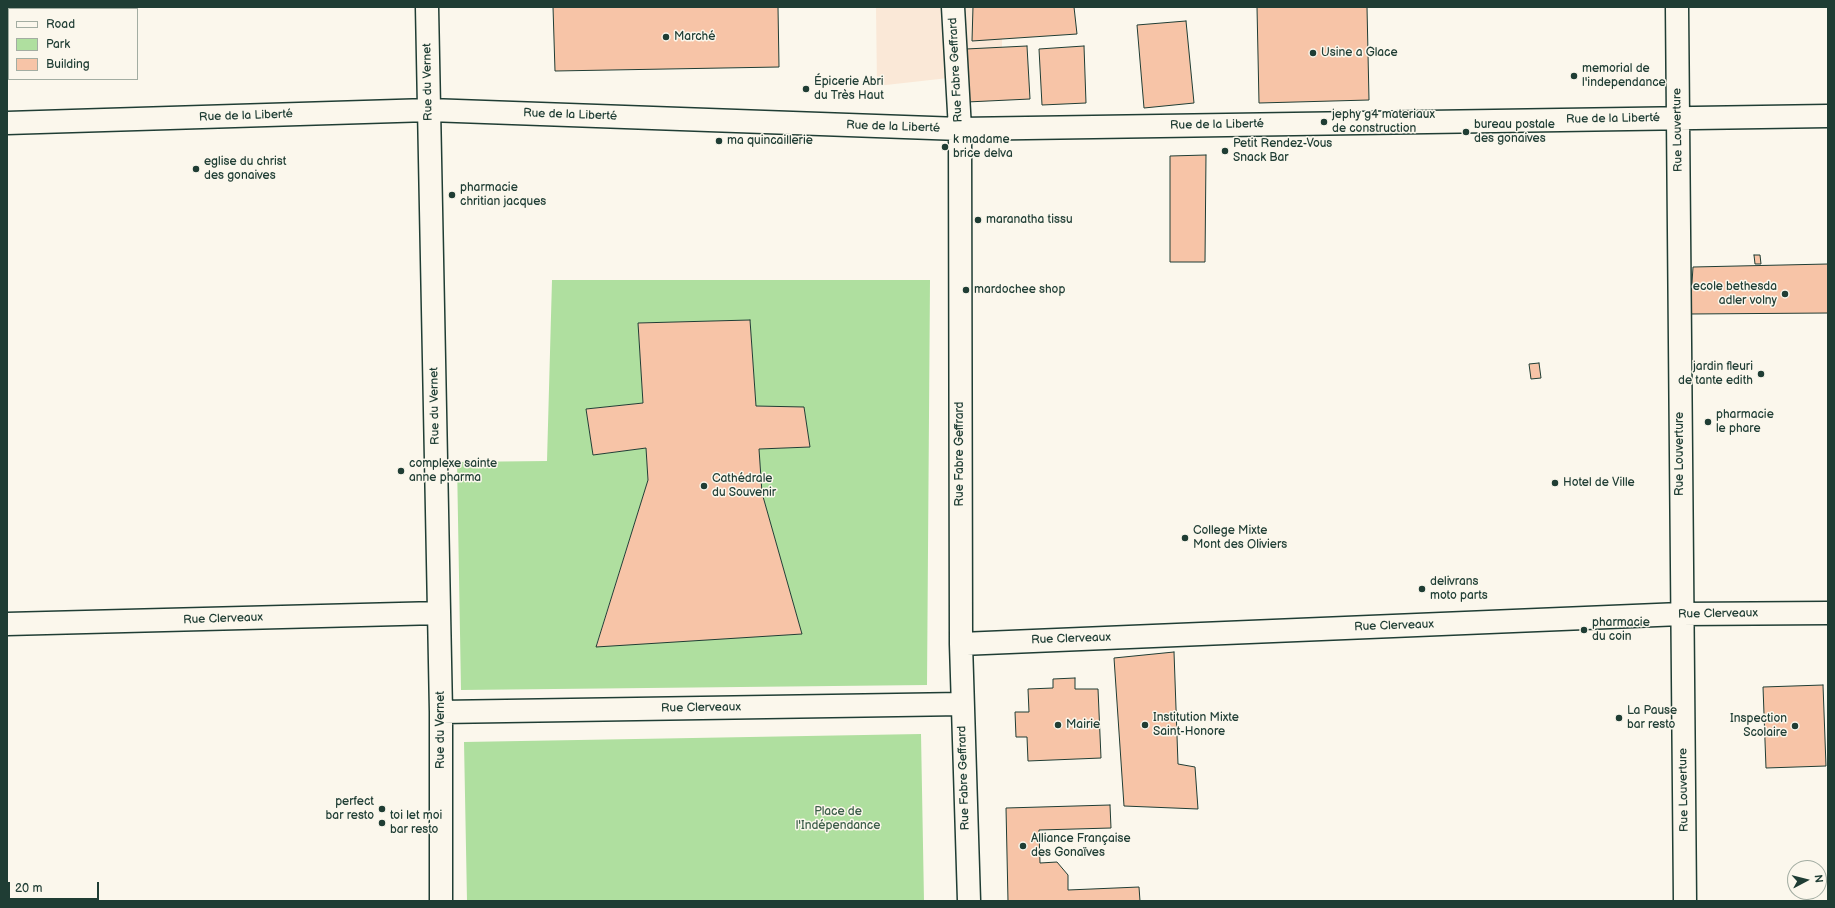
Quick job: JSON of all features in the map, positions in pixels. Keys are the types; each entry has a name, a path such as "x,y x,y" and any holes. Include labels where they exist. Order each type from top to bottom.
{"street":[{"name":"Rue du Vernet","path":"427,7 441,712 442,901"},
{"name":"Rue Fabre Geffrard","path":"953,7 960,129 961,644 969,901"},
{"name":"Rue Louverture","path":"1677,7 1681,614 1685,901"},
{"name":"Rue de la Liberté","path":"7,123 429,110 960,129 1828,116"},
{"name":"Rue Clerveaux","path":"7,624 439,613"},
{"name":"Rue Clerveaux","path":"961,644 1681,614 1828,613"},
{"name":"Rue Clerveaux","path":"441,712 962,704"}],"shaded area":[{"path":"876,7 1002,7 1002,72 877,86"}],"green space":[{"path":"552,280 930,280 927,685 461,690 457,462 547,461","holes":["750,320 756,406 804,408 810,447 759,449 762,493 802,634 596,646 648,480 646,448 593,455 586,409 643,403 638,323"]},
{"name":"Place de l'Indépendance","path":"921,734 924,901 467,901 464,742"}],"building":[{"name":"Marché","path":"553,7 778,7 779,67 555,71"},
{"path":"973,7 1074,7 1077,34 972,41"},
{"name":"Usine a Glace","path":"1257,7 1367,7 1369,100 1259,103"},
{"path":"1186,21 1194,103 1144,108 1137,25"},
{"path":"1027,46 1030,99 967,102 966,49"},
{"path":"1084,46 1086,103 1042,105 1039,49"},
{"path":"1206,155 1205,262 1170,262 1170,156"},
{"path":"1754,255 1760,255 1761,264 1755,264"},
{"name":"ecole bethesda adler volny","path":"1828,264 1828,313 1690,314 1693,267"},
{"name":"Cathédrale du Souvenir","path":"750,320 756,406 804,407 810,447 759,449 762,493 802,634 596,647 648,480 646,448 593,455 586,409 643,403 638,323"},
{"path":"1539,363 1541,378 1531,379 1529,364"},
{"path":"1174,652 1178,764 1195,767 1198,809 1124,806 1114,658"},
{"name":"Mairie","path":"1075,678 1075,689 1098,689 1101,758 1028,761 1027,737 1016,737 1015,712 1029,712 1028,689 1053,688 1053,679"},
{"name":"Inspection Scolaire","path":"1823,685 1826,766 1766,768 1763,687"},
{"name":"Alliance Française des Gonaïves","path":"1110,805 1111,828 1039,830 1040,863 1057,862 1068,875 1068,890 1139,887 1140,901 1008,901 1006,808"}],"place":[{"name":"Marché","path":"666,37"},
{"name":"Usine a Glace","path":"1313,53"},
{"name":"memorial de l'independance","path":"1574,76"},
{"name":"Épicerie Abri du Très Haut","path":"806,89"},
{"name":"jephy g4 materiaux de construction","path":"1324,122"},
{"name":"bureau postale des gonaives","path":"1466,132"},
{"name":"ma quincaillerie","path":"719,141"},
{"name":"k madame brice delva","path":"945,147"},
{"name":"Petit Rendez-Vous Snack Bar","path":"1225,151"},
{"name":"eglise du christ des gonaives","path":"196,169"},
{"name":"pharmacie chritian jacques","path":"452,195"},
{"name":"maranatha tissu","path":"978,220"},
{"name":"mardochee shop","path":"966,290"},
{"name":"ecole bethesda adler volny","path":"1785,294"},
{"name":"jardin fleuri de tante edith","path":"1761,374"},
{"name":"pharmacie le phare","path":"1708,422"},
{"name":"complexe sainte anne pharma","path":"401,471"},
{"name":"Hotel de Ville","path":"1555,483"},
{"name":"Cathédrale du Souvenir","path":"704,486"},
{"name":"College Mixte Mont des Oliviers","path":"1185,538"},
{"name":"delivrans moto parts","path":"1422,589"},
{"name":"pharmacie du coin","path":"1584,630"},
{"name":"La Pause bar resto","path":"1619,718"},
{"name":"Mairie","path":"1058,725"},
{"name":"Institution Mixte Saint-Honore","path":"1145,725"},
{"name":"Inspection Scolaire","path":"1795,726"},
{"name":"perfect bar resto","path":"382,809"},
{"name":"toi let moi bar resto","path":"382,823"},
{"name":"Alliance Française des Gonaïves","path":"1023,846"}]}
